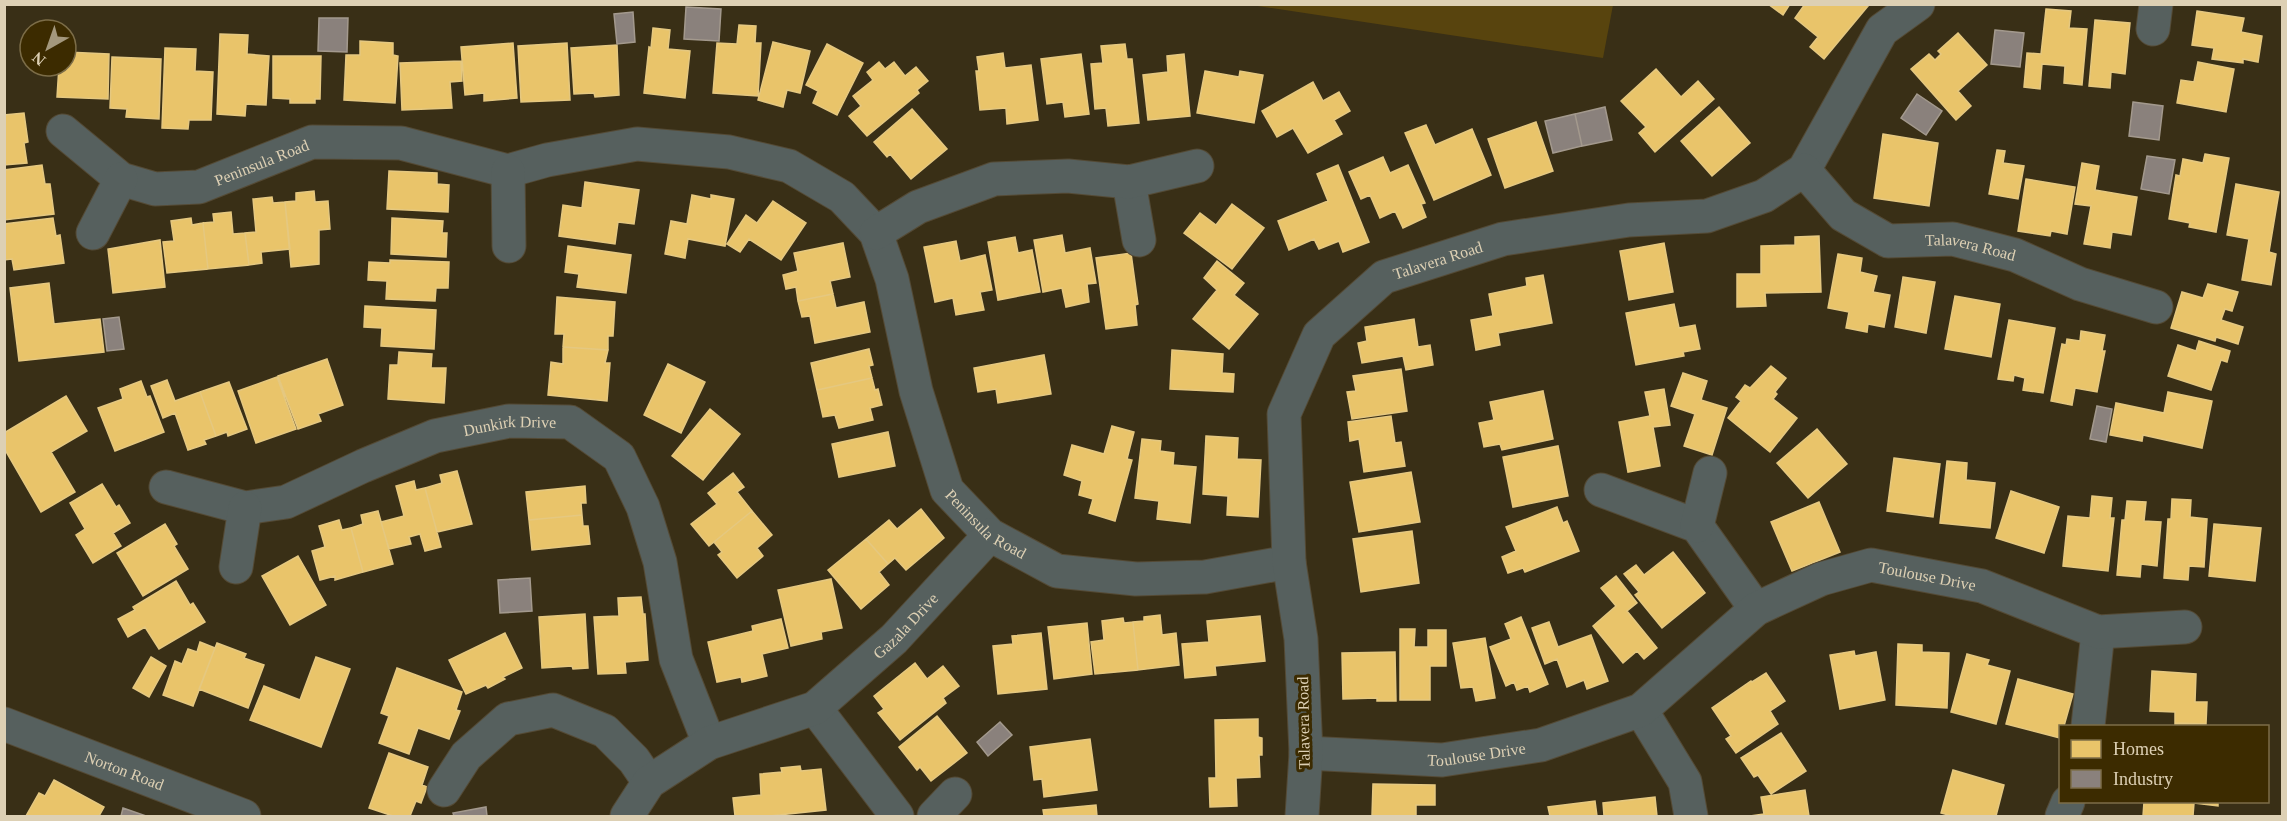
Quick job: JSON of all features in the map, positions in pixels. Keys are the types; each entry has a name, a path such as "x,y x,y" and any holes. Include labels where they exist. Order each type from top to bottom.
{"street":[{"name":"Talavera Road","path":"1302,816 1306,753 1300,639 1288,562 1284,414 1319,335 1384,277 1503,239 1629,220 1707,216 1764,196 1804,170 1882,30 1918,4"},
{"name":"Peninsula Road","path":"63,131 121,179 155,189 199,187 312,142 401,143 508,171 547,160 637,144 729,152 789,166 842,197 876,233 892,279 916,391 947,490 990,536 1057,571 1136,579 1205,577 1288,562"},
{"path":"876,233 918,207 994,179 1068,176 1129,182 1197,166"},
{"name":"Talavera Road","path":"1804,170 1843,215 1888,241 1953,239 2015,255 2080,284 2156,307"},
{"path":"508,171 509,246"},
{"path":"93,233 121,179"},
{"path":"1129,182 1139,240"},
{"name":"Dunkirk Drive","path":"166,488 245,508 286,502 435,436 509,421 570,422 619,458 644,507 660,562 676,659 709,743"},
{"path":"1697,526 1710,473"},
{"path":"1601,490 1697,526 1756,609"},
{"path":"236,567 245,508"},
{"name":"Gazala Drive","path":"627,816 649,782 709,743 816,708 894,639 990,536"},
{"name":"Toulouse Drive","path":"1306,753 1442,760 1541,745 1641,710 1756,609 1821,579 1871,566 1982,586 2098,632 2185,627"},
{"path":"2088,725 2098,632"},
{"path":"816,708 897,816"},
{"path":"444,790 466,756 508,719 553,710 605,731 634,760 649,782"},
{"path":"1641,710 1685,782 1691,816"},
{"name":"Norton Road","path":"4,724 244,816"}],"shaded area":[{"path":"1613,4 1603,58 1251,5"}],"building: Homes":[{"path":"1768,4 1790,4 1783,15"},
{"path":"1805,4 1866,4 1868,6 1824,59 1810,47 1818,37 1795,18"},
{"path":"2046,9 2071,11 2069,28 2087,29 2082,85 2064,83 2065,66 2042,64 2040,89 2024,87 2027,53 2041,54"},
{"path":"2197,11 2244,18 2241,32 2262,36 2258,62 2243,59 2243,63 2212,59 2214,48 2192,45"},
{"path":"2095,20 2130,23 2125,74 2111,72 2110,88 2089,86"},
{"path":"739,25 756,26 755,43 761,43 758,96 713,93 717,43 737,44"},
{"path":"653,28 670,30 668,49 690,51 685,98 644,93"},
{"path":"1958,33 1987,65 1958,91 1971,106 1956,120 1911,69 1929,54 1935,60 1941,54 1938,51"},
{"path":"220,34 248,35 247,54 269,56 266,105 246,104 245,116 217,114"},
{"path":"360,41 393,43 393,55 398,56 395,103 344,100 346,55 360,55"},
{"path":"773,42 810,51 800,93 787,90 783,107 758,100"},
{"path":"513,43 517,98 484,101 484,93 465,95 461,47"},
{"path":"567,43 570,100 521,102 518,46"},
{"path":"827,44 863,63 837,115 813,103 818,91 806,85"},
{"path":"1125,44 1127,59 1132,59 1139,123 1108,126 1106,108 1095,109 1091,64 1103,63 1101,46"},
{"path":"617,45 619,95 595,97 594,93 574,94 571,48"},
{"path":"165,48 196,49 195,71 213,72 211,120 189,120 188,129 162,128"},
{"path":"78,53 109,54 108,99 57,97 58,78 78,78"},
{"path":"1003,53 1005,68 1031,65 1038,120 1007,124 1006,108 980,110 977,57"},
{"path":"1081,54 1089,114 1065,117 1063,102 1047,104 1041,59"},
{"path":"1184,54 1190,116 1148,120 1143,75 1168,72 1167,56"},
{"path":"273,56 321,56 320,99 315,99 315,103 290,103 290,99 273,98"},
{"path":"112,57 161,59 159,119 126,117 127,109 110,108"},
{"path":"461,61 462,81 450,82 452,108 402,110 400,63"},
{"path":"879,62 885,69 894,62 905,76 916,67 928,81 917,90 919,93 867,136 849,116 861,106 853,96 873,80 867,72"},
{"path":"2198,62 2234,69 2226,112 2177,103 2181,80 2194,82"},
{"path":"1656,69 1681,97 1698,81 1714,99 1655,152 1639,133 1646,127 1621,101"},
{"path":"1205,71 1239,77 1240,71 1263,75 1254,123 1197,113"},
{"path":"1313,82 1323,101 1339,92 1350,111 1334,120 1342,134 1308,153 1293,128 1277,137 1262,111"},
{"path":"1719,107 1750,143 1712,176 1681,141"},
{"path":"912,109 947,149 911,179 890,154 887,157 874,142"},
{"path":"24,113 28,142 24,143 27,163 4,165 4,115"},
{"path":"1536,122 1553,171 1505,188 1488,139"},
{"path":"1426,125 1435,145 1472,129 1491,175 1434,200 1405,133"},
{"path":"1883,134 1938,143 1929,206 1874,198"},
{"path":"1997,150 2005,151 2003,163 2024,166 2018,199 1989,194"},
{"path":"2205,154 2229,158 2216,232 2189,227 2190,223 2169,219 2176,175 2180,176 2183,159 2203,163"},
{"path":"1383,157 1390,173 1408,165 1425,203 1421,204 1426,217 1403,228 1395,211 1380,218 1370,195 1361,199 1349,172"},
{"path":"2082,163 2099,166 2095,190 2137,197 2131,235 2112,232 2110,248 2084,244 2091,206 2075,204"},
{"path":"42,165 45,184 50,184 54,214 4,220 4,170"},
{"path":"1338,165 1369,242 1343,252 1339,241 1319,249 1314,239 1289,250 1278,221 1328,201 1317,174"},
{"path":"389,171 437,173 437,184 449,185 448,212 387,209"},
{"path":"2026,179 2075,187 2067,234 2051,231 2050,236 2018,231"},
{"path":"585,182 639,190 634,224 618,222 615,244 559,236 563,205 582,208"},
{"path":"2236,184 2279,192 2269,252 2276,254 2271,285 2242,280 2249,239 2227,235"},
{"path":"314,191 315,202 328,201 330,229 319,230 319,264 291,267 285,202 296,201 296,193"},
{"path":"692,195 711,199 711,195 734,199 725,246 688,239 685,258 665,254 671,221 687,224"},
{"path":"272,197 273,203 285,202 290,249 261,252 262,263 249,265 245,233 256,232 253,199"},
{"path":"773,201 806,223 781,260 749,239 740,252 727,244 746,215 757,223"},
{"path":"1232,204 1264,228 1232,269 1184,233 1200,213 1216,225"},
{"path":"231,212 233,234 245,233 249,265 208,269 203,223 214,222 213,214"},
{"path":"53,218 56,236 60,235 64,263 14,270 12,259 4,260 4,224"},
{"path":"191,218 192,225 203,223 208,269 167,273 163,242 174,241 171,221"},
{"path":"392,218 443,221 442,233 447,233 446,257 391,254"},
{"path":"1062,235 1065,253 1090,248 1096,283 1087,284 1089,302 1066,307 1062,288 1043,292 1034,240"},
{"path":"1819,236 1821,292 1765,293 1766,306 1737,307 1737,274 1761,274 1761,246 1795,245 1795,237"},
{"path":"1015,237 1018,253 1032,250 1040,292 998,300 988,242"},
{"path":"160,240 165,287 113,293 108,249"},
{"path":"956,241 960,261 985,255 992,290 980,292 984,310 956,315 953,298 935,302 924,247"},
{"path":"843,243 850,277 830,281 833,294 798,301 796,287 786,289 783,275 798,271 794,253"},
{"path":"1664,243 1673,292 1629,300 1620,251"},
{"path":"568,246 631,255 626,293 577,287 579,274 565,272"},
{"path":"1131,253 1138,304 1135,305 1137,325 1106,329 1096,258"},
{"path":"1838,254 1862,258 1860,272 1877,276 1873,292 1890,295 1884,327 1868,324 1867,332 1846,328 1849,312 1828,308"},
{"path":"390,260 449,262 448,288 436,288 435,301 386,299 387,281 368,280 369,262 390,263"},
{"path":"1217,261 1244,283 1234,295 1258,314 1229,349 1193,319 1217,290 1204,278"},
{"path":"1543,275 1552,323 1498,333 1500,345 1476,350 1471,320 1493,316 1489,294 1527,286 1526,278"},
{"path":"1903,277 1935,282 1926,333 1895,327"},
{"path":"49,283 54,324 100,319 104,352 19,361 10,288"},
{"path":"2208,284 2238,292 2232,311 2225,309 2221,320 2243,327 2238,344 2216,337 2215,341 2171,328 2182,292 2203,298"},
{"path":"833,294 836,308 864,302 870,332 815,343 810,316 802,317 798,301"},
{"path":"1955,296 2000,304 1991,357 1945,349"},
{"path":"557,297 615,302 613,336 608,336 608,350 563,347 564,334 555,334"},
{"path":"1674,304 1679,328 1695,325 1700,349 1683,352 1684,356 1636,365 1626,313"},
{"path":"365,306 436,310 434,349 381,346 382,328 364,327"},
{"path":"1414,319 1418,347 1430,345 1433,365 1406,370 1403,356 1362,363 1358,343 1367,341 1365,327"},
{"path":"2009,320 2055,328 2043,393 2023,390 2025,378 2014,375 2013,381 1998,379"},
{"path":"2081,331 2105,335 2102,351 2105,351 2097,392 2075,388 2072,405 2051,401 2062,344 2066,345 2067,339 2080,341"},
{"path":"2199,341 2230,351 2227,362 2221,360 2211,390 2168,376 2178,345 2196,351"},
{"path":"563,347 608,350 605,363 610,363 607,401 548,395 551,362 563,364"},
{"path":"869,349 873,365 869,366 872,378 817,390 811,363"},
{"path":"1172,350 1223,354 1222,373 1234,374 1233,392 1170,389"},
{"path":"399,352 432,354 431,368 446,368 444,403 388,399 390,365 398,365"},
{"path":"1044,355 1051,394 998,403 996,389 978,392 974,368"},
{"path":"327,359 343,405 318,414 321,421 298,429 278,376"},
{"path":"668,364 705,382 681,433 644,415"},
{"path":"1771,366 1786,378 1775,392 1777,394 1773,399 1797,418 1770,452 1728,418 1741,401 1736,397 1745,385 1750,388"},
{"path":"1401,369 1407,411 1352,419 1347,392 1356,391 1353,376"},
{"path":"1683,373 1707,381 1701,400 1727,408 1712,455 1684,446 1695,414 1671,406"},
{"path":"277,377 296,429 256,443 238,391"},
{"path":"872,378 875,390 878,389 882,405 870,408 873,420 839,428 835,415 823,417 817,390"},
{"path":"167,380 175,401 200,392 216,436 204,440 206,444 188,450 175,413 163,418 151,386"},
{"path":"141,381 147,397 150,396 164,432 115,451 98,408 123,399 120,389"},
{"path":"229,382 247,429 228,436 227,432 216,436 200,392"},
{"path":"1664,389 1670,425 1653,427 1660,466 1628,472 1619,422 1650,416 1645,392"},
{"path":"1543,391 1553,439 1502,450 1500,444 1484,447 1479,423 1494,420 1490,402"},
{"path":"2168,392 2212,401 2202,448 2143,435 2142,441 2110,435 2116,403 2164,413"},
{"path":"66,396 87,431 51,452 75,492 41,512 4,448 4,433"},
{"path":"710,409 740,434 703,480 672,456"},
{"path":"1391,416 1395,443 1401,442 1405,466 1364,472 1359,439 1350,441 1348,422"},
{"path":"1112,426 1134,432 1127,459 1132,460 1115,521 1089,513 1093,499 1079,495 1082,481 1064,475 1072,445 1104,454"},
{"path":"1817,429 1847,464 1808,498 1777,463"},
{"path":"888,432 895,466 839,477 832,444"},
{"path":"1206,436 1238,438 1237,459 1261,460 1258,517 1227,515 1228,496 1203,494"},
{"path":"1142,439 1161,441 1160,451 1174,453 1173,465 1196,467 1190,523 1157,519 1159,501 1135,498"},
{"path":"1558,446 1568,496 1513,507 1503,457"},
{"path":"1894,458 1940,464 1933,517 1887,511"},
{"path":"1947,461 1967,463 1966,480 1995,483 1990,528 1940,523"},
{"path":"457,471 472,524 437,532 425,488 442,483 440,475"},
{"path":"1411,472 1420,522 1359,532 1350,482"},
{"path":"733,473 744,487 737,492 752,511 709,546 691,524 717,504 708,493"},
{"path":"414,481 416,490 425,488 441,547 425,551 420,534 409,537 411,544 389,549 381,522 404,516 396,486"},
{"path":"102,484 116,507 119,505 130,523 113,533 121,546 93,563 76,535 85,529 70,503"},
{"path":"585,486 586,503 581,503 582,515 529,520 526,492"},
{"path":"2011,491 2059,507 2044,553 1996,538"},
{"path":"2092,496 2112,498 2110,518 2114,518 2108,571 2063,566 2068,516 2090,518"},
{"path":"2172,499 2191,500 2190,517 2207,519 2204,567 2189,566 2188,580 2164,578 2168,519 2171,519"},
{"path":"2127,501 2146,502 2144,521 2161,522 2157,566 2141,564 2140,577 2117,575 2122,520 2125,520"},
{"path":"1819,502 1840,552 1792,571 1771,522"},
{"path":"1557,507 1563,523 1567,521 1579,551 1525,572 1523,568 1508,573 1502,557 1516,551 1506,527"},
{"path":"921,509 944,538 906,570 895,558 888,564 866,539 889,520 897,529"},
{"path":"378,511 393,564 363,572 351,528 363,524 361,515"},
{"path":"752,511 772,535 757,548 763,556 737,578 718,555 722,552 714,542"},
{"path":"582,515 583,526 588,526 590,544 532,550 529,520"},
{"path":"339,520 342,530 351,528 363,572 335,580 335,576 320,580 312,551 325,547 319,526"},
{"path":"165,524 177,544 174,546 188,569 143,596 117,553"},
{"path":"2214,524 2261,528 2255,581 2209,576"},
{"path":"1412,531 1419,583 1361,592 1353,539"},
{"path":"866,539 888,564 879,572 889,585 861,609 828,570"},
{"path":"1673,552 1705,593 1662,628 1635,595 1639,592 1624,574 1636,565 1644,575"},
{"path":"298,556 326,605 290,625 262,576"},
{"path":"1616,576 1637,603 1627,611 1657,648 1644,659 1637,651 1623,663 1593,626 1616,606 1601,588"},
{"path":"831,579 842,628 821,632 822,639 791,646 778,590"},
{"path":"176,581 190,605 193,603 205,622 159,649 145,627 128,637 118,619 135,610 133,607"},
{"path":"641,597 643,614 645,614 648,660 625,662 626,673 598,674 594,617 619,616 618,598"},
{"path":"585,614 588,668 573,669 572,666 542,668 539,617"},
{"path":"1160,615 1162,635 1176,633 1179,665 1138,670 1133,622 1144,621 1144,617"},
{"path":"1260,616 1265,661 1215,666 1216,675 1185,678 1182,644 1209,642 1207,621"},
{"path":"1521,617 1548,684 1530,692 1528,686 1517,690 1514,682 1506,686 1490,647 1511,639 1505,624"},
{"path":"1123,618 1124,623 1133,622 1138,670 1095,674 1091,642 1104,640 1102,621"},
{"path":"781,619 788,648 762,654 767,676 742,682 741,677 717,682 708,642 753,631 752,626"},
{"path":"1549,622 1558,647 1591,635 1608,681 1587,689 1584,680 1567,687 1557,659 1545,664 1532,628"},
{"path":"1087,623 1092,674 1054,679 1048,627"},
{"path":"1400,629 1415,629 1414,647 1428,647 1428,630 1446,630 1446,666 1430,666 1430,700 1400,700"},
{"path":"505,633 522,668 503,677 505,679 488,688 486,685 466,694 449,660"},
{"path":"1041,633 1047,689 998,694 993,646 1013,644 1012,636"},
{"path":"1485,638 1495,698 1476,701 1473,687 1461,688 1453,643"},
{"path":"200,642 215,648 193,706 163,695 175,661 182,664 188,649 197,652"},
{"path":"217,643 246,654 244,658 264,665 248,708 199,689"},
{"path":"1898,644 1922,645 1922,652 1949,653 1947,708 1896,705"},
{"path":"1854,651 1855,656 1876,652 1885,700 1840,709 1830,655"},
{"path":"1395,652 1396,701 1377,701 1377,698 1343,699 1342,653"},
{"path":"1967,654 1989,660 1987,665 2010,671 1996,724 1951,712"},
{"path":"151,657 166,666 149,697 133,688"},
{"path":"316,657 350,669 321,747 250,720 264,686 300,700"},
{"path":"915,663 927,679 943,666 959,686 943,698 946,703 900,740 878,713 884,709 874,696"},
{"path":"397,668 462,692 456,710 460,711 449,739 418,728 409,754 379,743 389,716 381,713"},
{"path":"2152,671 2196,674 2195,702 2207,702 2206,724 2175,723 2175,712 2150,711"},
{"path":"1766,673 1785,701 1770,711 1778,724 1736,753 1726,739 1731,736 1712,708"},
{"path":"2018,679 2073,694 2064,725 2059,725 2059,738 2006,724"},
{"path":"937,716 967,753 931,781 920,767 917,770 899,747"},
{"path":"1258,719 1258,737 1262,738 1262,755 1259,755 1260,777 1236,778 1237,806 1210,807 1209,778 1216,778 1215,720"},
{"path":"2175,723 2206,724 2206,725 2175,725"},
{"path":"1781,733 1806,771 1771,794 1758,775 1754,777 1741,758"},
{"path":"1090,739 1097,790 1044,797 1042,779 1034,780 1030,747"},
{"path":"389,753 428,767 422,785 427,787 421,803 416,801 410,816 393,816 369,808"},
{"path":"800,766 801,771 821,769 826,810 769,816 735,816 733,798 761,795 760,774 782,772 781,768"},
{"path":"1953,770 2004,785 1996,816 1952,816 1941,813"},
{"path":"54,780 104,807 99,816 26,816 39,793 45,796"},
{"path":"1373,784 1435,785 1435,805 1416,805 1416,816 1372,816"},
{"path":"1805,790 1809,816 1750,816 1764,814 1761,797"},
{"path":"1655,797 1657,816 1604,816 1603,803"},
{"path":"1595,801 1597,816 1550,816 1548,807"},
{"path":"2144,803 2194,803 2193,816 2143,816"},
{"path":"2194,803 2218,803 2218,806"},
{"path":"1096,805 1097,816 1044,816 1043,810"}],"building: Industry":[{"path":"686,7 721,9 719,41 684,39"},
{"path":"633,12 635,42 617,44 614,14"},
{"path":"319,18 348,18 347,52 318,51"},
{"path":"1995,30 2024,33 2020,67 1991,64"},
{"path":"1917,94 1942,111 1926,135 1901,118"},
{"path":"2133,102 2163,106 2159,140 2129,136"},
{"path":"1605,107 1612,140 1582,146 1575,114"},
{"path":"1575,114 1582,146 1553,153 1545,121"},
{"path":"2147,156 2175,160 2169,194 2141,189"},
{"path":"119,317 124,349 107,351 103,319"},
{"path":"2097,406 2112,409 2106,442 2090,439"},
{"path":"530,578 532,611 500,613 498,580"},
{"path":"1000,722 1012,735 988,756 977,742"},
{"path":"486,807 487,816 454,816 453,813"},
{"path":"123,808 146,816 121,816"}]}
